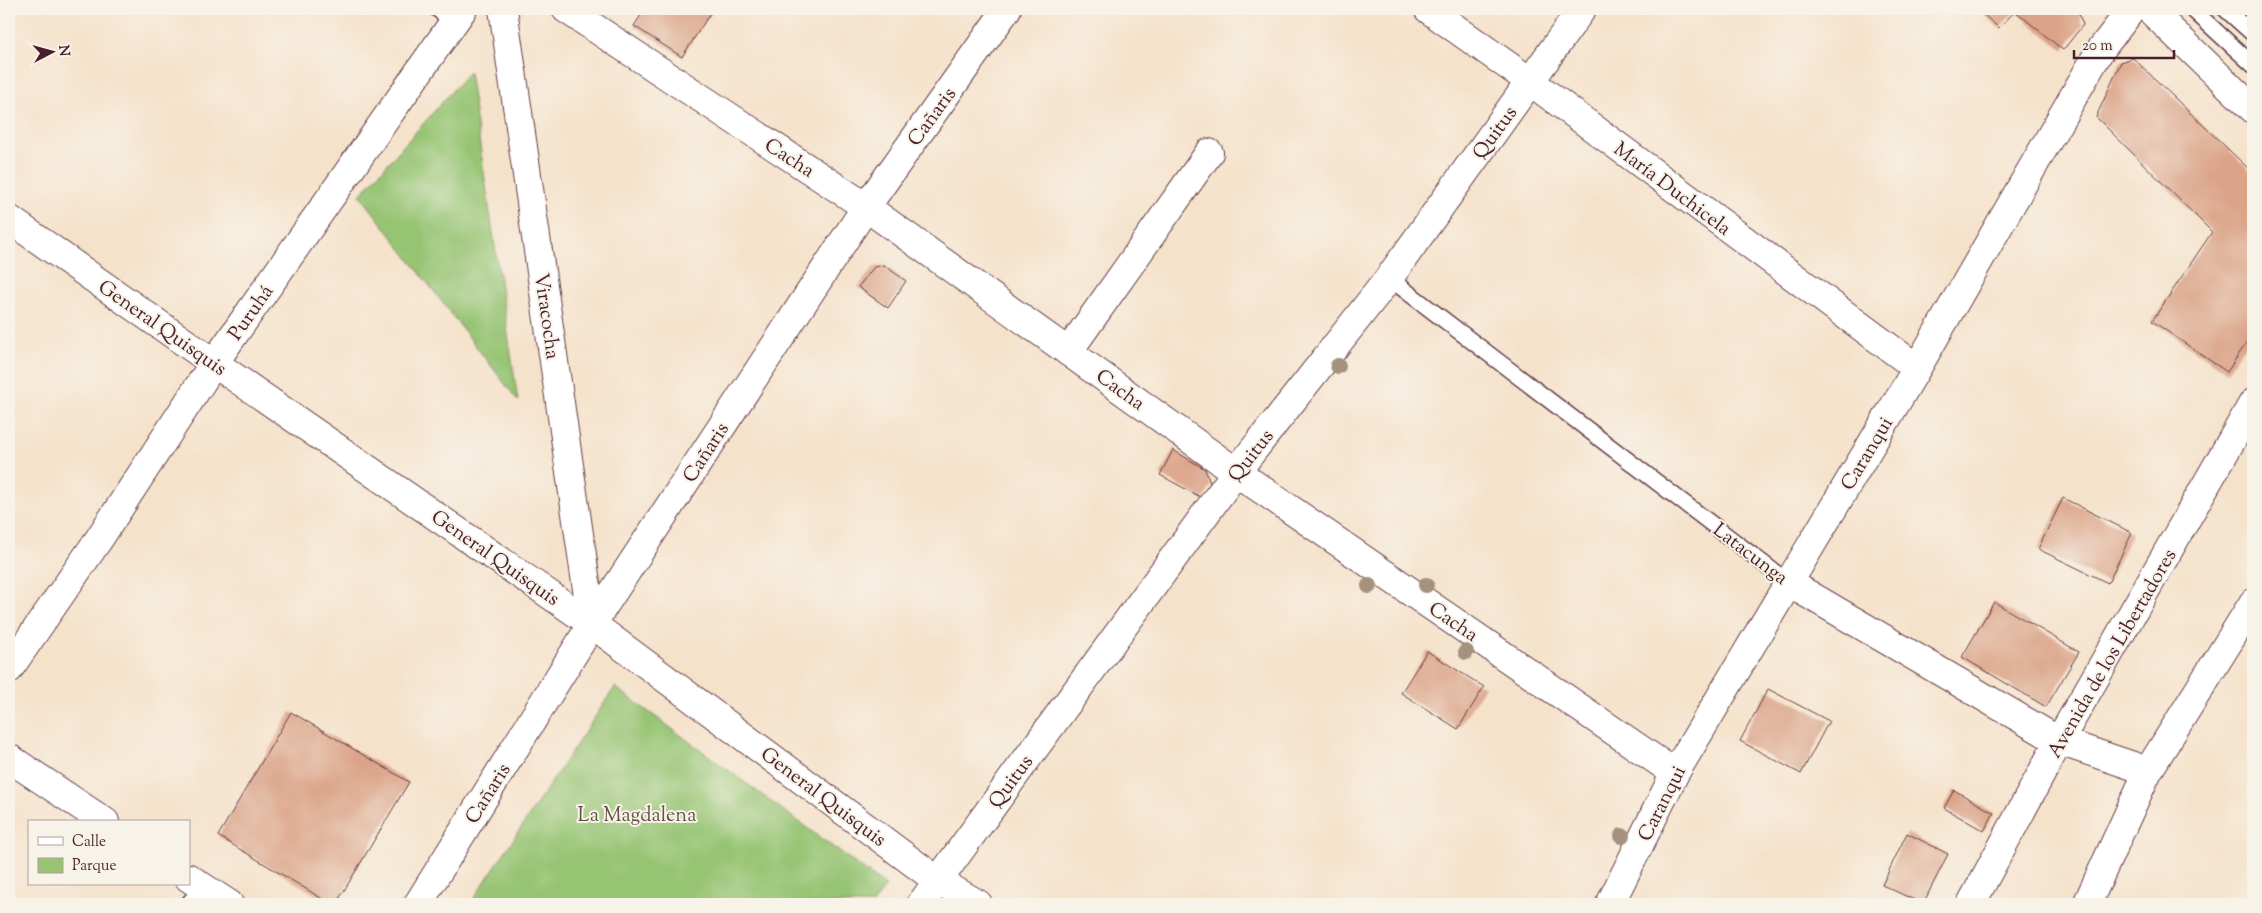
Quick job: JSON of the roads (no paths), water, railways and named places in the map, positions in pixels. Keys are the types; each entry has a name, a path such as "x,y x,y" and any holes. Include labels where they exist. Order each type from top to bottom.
{"street":[{"name":"Viracocha","path":"503,9 592,624"},
{"name":"Cacha","path":"566,9 866,207 1236,472 1675,772"},
{"name":"Cañaris","path":"418,904 592,624 866,207 1007,9"},
{"name":"María Duchicela","path":"1428,9 1531,82 1917,368"},
{"name":"Quitus","path":"921,904 1236,472 1388,278 1582,9"},
{"name":"Caranqui","path":"1610,904 1675,772 1917,368 2099,52 2132,9"},
{"path":"2150,9 2253,108"},
{"name":"Puruhá","path":"9,669 99,539 214,363 451,13"},
{"path":"1068,352 1209,153"},
{"name":"General Quisquis","path":"9,219 592,624 938,881 978,904"},
{"name":"Avenida de los Libertadores","path":"1971,904 2059,741 2253,403"},
{"name":"Latacunga","path":"1789,583 2059,741 2148,771"},
{"path":"2087,904 2148,771 2253,603"},
{"path":"9,758 101,820"},
{"path":"193,890 228,904"}],"lane":[{"path":"2192,9 2253,65"},
{"path":"2225,9 2253,34"},
{"name":"Latacunga","path":"1388,278 1789,583"}],"park label":[{"name":"La Magdalena","path":"637,814"}]}
